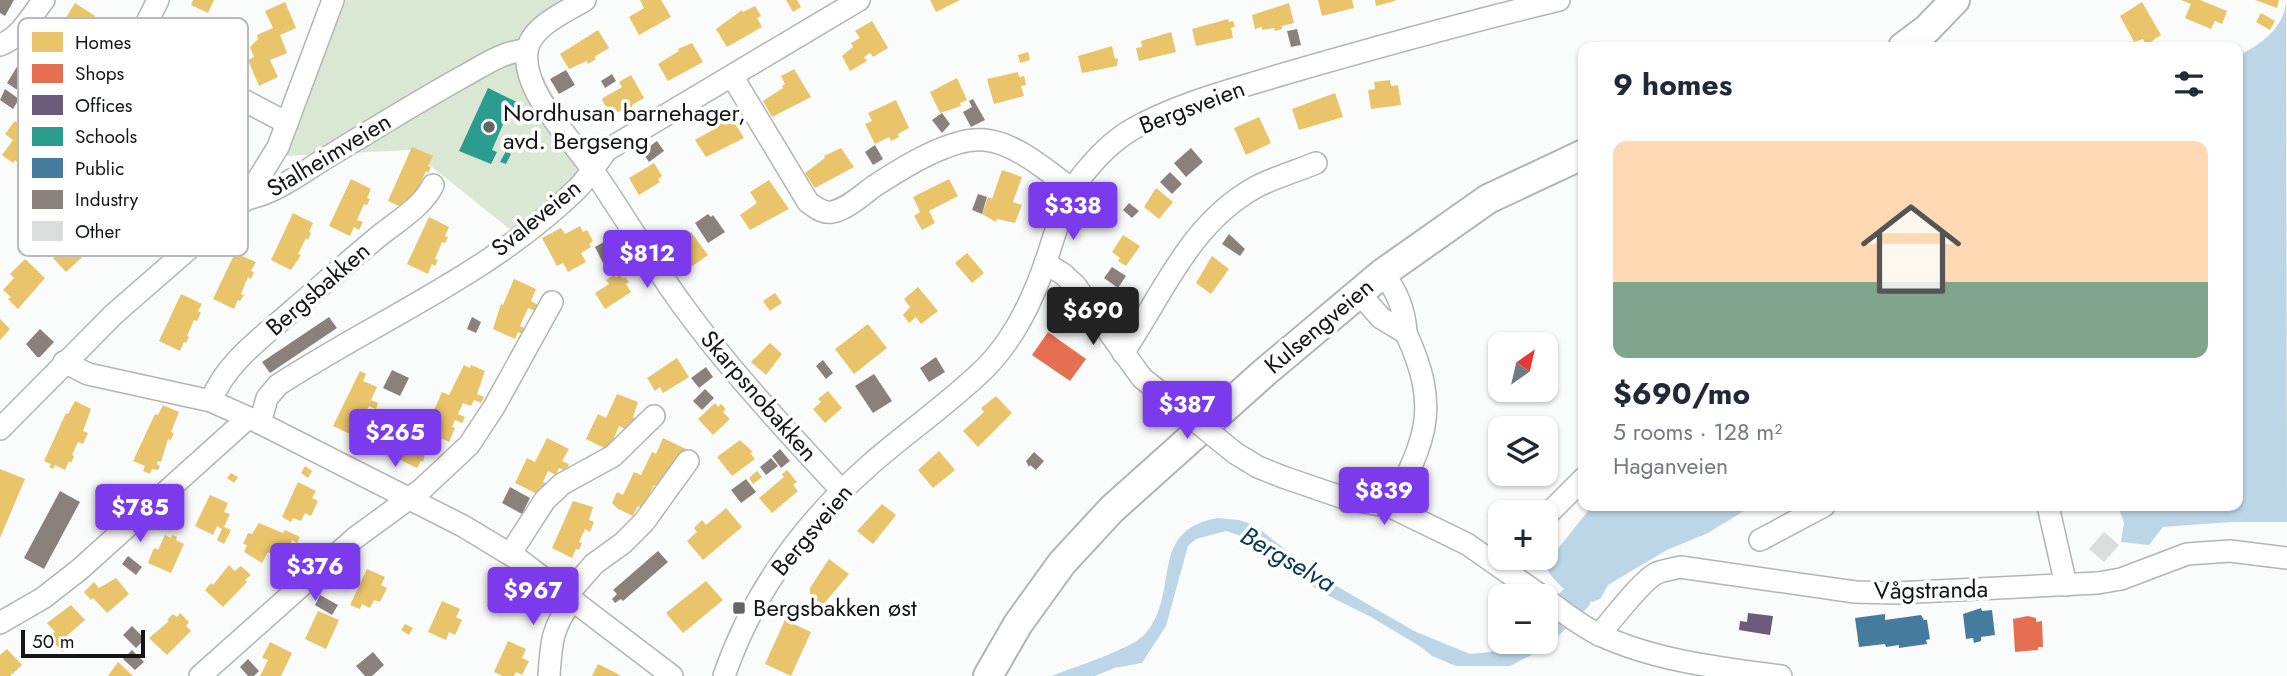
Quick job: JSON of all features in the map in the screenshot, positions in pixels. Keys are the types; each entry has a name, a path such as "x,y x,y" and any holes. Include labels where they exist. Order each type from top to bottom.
{"main road":[{"path":"1910,42 1927,29 1955,0"},
{"name":"Kulsengveien","path":"988,676 1018,624 1062,563 1112,509 1265,372 1358,292 1488,199 1578,157"}],"street":[{"path":"30,18 44,0"},
{"path":"148,18 158,0"},
{"path":"248,196 278,147 333,0"},
{"path":"527,50 533,35 585,0"},
{"name":"Svaleveien","path":"0,623 43,598 79,570 254,420 278,385 425,300 534,226 580,186 607,150 859,0"},
{"name":"Bergsveien","path":"724,676 737,638 775,570 842,491 981,373 1006,343 1026,311 1045,263 1059,216 1072,189 1106,148 1128,132 1160,115 1242,87 1332,60 1559,0"},
{"path":"0,45 18,34"},
{"name":"Stalheimveien","path":"248,199 260,197 294,178 433,93 501,56 514,50 527,50"},
{"name":"Skarpsnobakken","path":"527,50 531,82 543,103 592,169 682,305 734,372 842,491"},
{"path":"732,76 808,202 819,210 829,213 842,208 887,178 923,159 955,144 981,139 999,142 1072,189"},
{"path":"248,102 287,123"},
{"path":"1122,353 1184,253 1208,224 1232,202 1258,186 1317,163"},
{"name":"Bergsbakken","path":"211,401 217,384 252,347 428,195 433,185"},
{"name":"Stalheimveien","path":"0,429 114,314 181,256"},
{"path":"1045,263 1075,285 1142,378 1235,453 1258,467 1283,477 1347,499 1391,507 1488,554"},
{"path":"1383,273 1396,293 1405,317 1406,333 1423,376 1427,412 1419,449 1391,507"},
{"path":"1358,292 1381,317 1406,333"},
{"path":"200,676 355,538 408,500 447,468 469,445 494,407 552,302"},
{"path":"64,362 88,374 211,401 463,526 510,554 673,676"},
{"path":"510,554 545,500 562,484 613,456 654,416"},
{"path":"548,676 551,643 556,625 570,597 594,564 623,543 644,522 688,461"},
{"path":"1558,504 1578,484"},
{"path":"1760,540 1815,511"},
{"path":"2049,511 2066,585"},
{"name":"Vågstranda","path":"1599,635 1638,589 1656,573 1680,567 1855,592 1896,593 2066,585 2121,579 2187,554 2230,551 2287,558"},
{"path":"1513,570 1529,584"},
{"path":"1558,608 1599,635 1649,652 1680,660 1780,676"}],"green space":[{"path":"340,0 594,0 524,41 597,178 517,235 411,150 263,157"}],"water":[{"path":"2286,0 2287,522 2231,522 2163,527 2149,545 2121,542 2124,523 2120,511 2243,511 2243,53 2270,34 2285,10"},
{"path":"1588,511 1744,511 1708,533 1667,550 1608,585 1601,598 1593,602 1564,589 1548,570 1558,570 1558,549"},
{"path":"1218,518 1254,525 1321,577 1414,631 1470,654 1533,654 1510,666 1456,666 1432,656 1371,617 1319,591 1247,538 1226,531 1196,539 1188,546 1166,626 1142,663 1114,668 1095,676 1052,676 1116,651 1146,633 1162,599 1173,549 1182,535 1196,525"}],"building: Homes":[{"path":"193,0 214,0 208,13 191,5"},
{"path":"640,0 661,0 671,17 639,35 629,17 644,8"},
{"path":"786,0 797,0 801,7 793,12"},
{"path":"930,0 960,0 936,12"},
{"path":"1318,0 1352,0 1354,8 1322,16"},
{"path":"1375,0 1395,0 1395,1 1376,6"},
{"path":"2181,0 2200,0 2227,11 2222,24 2215,21 2211,29 2185,18 2191,4"},
{"path":"2255,0 2279,0 2277,8"},
{"path":"285,2 296,28 280,35 287,53 270,60 278,77 259,86 248,60 254,57 250,47 258,39 257,35 273,28 265,11"},
{"path":"2142,2 2161,35 2150,42 2144,42 2143,39 2134,42 2120,16"},
{"path":"75,3 95,16 94,18 66,18"},
{"path":"1289,3 1294,23 1275,31 1274,28 1255,29 1252,15"},
{"path":"755,6 761,16 757,18 762,27 727,47 716,29 742,10 743,12"},
{"path":"2261,13 2275,21 2270,30 2256,22"},
{"path":"1228,19 1229,22 1233,21 1235,27 1231,28 1233,38 1196,46 1192,29"},
{"path":"872,21 888,48 873,57 870,53 864,57 867,61 850,71 842,56 853,47 851,43 860,38 855,31"},
{"path":"598,30 609,48 588,64 587,61 569,69 560,54"},
{"path":"1171,32 1176,52 1139,61 1136,48 1142,47 1141,41"},
{"path":"692,43 703,62 668,81 658,64 679,51 678,49"},
{"path":"1112,46 1115,59 1118,58 1117,66 1082,73 1078,56"},
{"path":"1028,52 1030,60 1020,63 1018,55"},
{"path":"794,69 811,97 772,117 763,101 783,88 785,84 781,76"},
{"path":"1018,72 1019,77 1024,76 1026,85 1021,86 1024,96 994,104 987,79"},
{"path":"631,75 644,98 626,112 625,109 611,115 603,98 622,87 619,82"},
{"path":"957,78 967,100 960,103 961,106 940,113 930,92"},
{"path":"1390,80 1391,86 1398,85 1401,105 1371,109 1368,90 1375,89 1374,82"},
{"path":"1335,93 1343,117 1299,130 1292,109"},
{"path":"896,100 909,128 891,141 889,137 875,144 865,124 872,121 868,113"},
{"path":"727,110 744,138 706,157 695,140 716,128 711,119"},
{"path":"1259,117 1271,143 1246,155 1234,128"},
{"path":"15,121 18,123 18,163 15,160 13,163 2,155 13,140 5,134"},
{"path":"412,147 433,156 428,166 431,167 428,173 426,171 418,188 421,189 411,203 405,200 401,207 388,201"},
{"path":"841,148 854,167 815,188 805,173 825,158 824,156"},
{"path":"654,163 662,176 658,179 660,182 639,195 629,178"},
{"path":"1002,170 1022,177 1013,202 1022,205 1015,223 997,219 996,222 982,214 988,197 992,199"},
{"path":"351,179 371,189 367,198 370,199 367,205 364,204 357,220 363,222 359,230 354,227 350,236 329,226"},
{"path":"949,179 958,196 929,211 935,223 922,230 914,216 920,212 913,197"},
{"path":"769,180 789,209 750,230 740,215 757,203 750,192"},
{"path":"1156,188 1173,202 1159,219 1144,207"},
{"path":"293,213 313,223 308,240 306,238 298,254 301,255 291,270 271,260"},
{"path":"429,217 449,227 445,236 448,237 445,243 442,242 435,259 438,260 435,266 432,264 428,274 407,264"},
{"path":"580,226 583,232 587,230 593,241 589,244 591,247 581,253 586,262 568,272 563,263 557,266 542,238 561,228 565,234"},
{"path":"691,232 708,255 691,267 686,261 679,266 669,247"},
{"path":"1123,235 1140,246 1126,266 1118,261 1120,258 1112,252"},
{"path":"967,253 984,273 972,283 955,263"},
{"path":"55,256 83,256 66,272 53,258"},
{"path":"234,256 242,256 256,262 251,271 254,272 251,279 248,277 241,294 244,295 234,309 213,299"},
{"path":"1212,256 1229,269 1211,294 1196,283"},
{"path":"25,259 45,278 18,309 3,290 14,278 10,274"},
{"path":"614,275 616,278 620,275 623,279 625,277 631,292 605,309 595,293 609,284 606,280"},
{"path":"514,279 536,289 531,301 538,305 535,311 528,308 520,326 527,329 525,335 518,332 515,339 493,329 501,304 503,305"},
{"path":"918,287 938,311 921,324 916,317 909,323 903,315 910,307 904,299"},
{"path":"775,293 782,303 770,311 763,301"},
{"path":"181,294 202,304 198,311 201,313 197,321 194,320 187,336 189,337 180,351 159,341"},
{"path":"0,319 10,329 0,340"},
{"path":"868,324 887,348 854,374 835,349"},
{"path":"770,343 782,354 766,375 751,362"},
{"path":"677,358 689,377 663,393 660,387 655,391 647,378"},
{"path":"464,365 485,371 477,394 484,397 481,403 474,400 471,406 463,403 458,414 465,417 462,423 455,420 452,427 455,428 449,442 425,431 442,392 449,395"},
{"path":"360,371 366,374 363,381 377,387 371,400 378,403 376,409 369,406 360,424 367,427 364,433 357,430 354,436 333,426"},
{"path":"828,391 842,408 825,423 813,409 821,402 818,399"},
{"path":"617,394 638,402 633,417 639,420 636,426 630,423 627,430 619,426 614,438 620,441 608,450 586,439 598,414 606,418"},
{"path":"996,396 1012,413 978,447 963,431 984,412 981,408"},
{"path":"75,401 91,409 83,431 88,433 83,444 78,442 71,463 69,461 65,470 55,465 53,469 49,467 51,464 44,461 66,413 68,414"},
{"path":"715,403 726,409 723,412 730,419 713,435 698,419"},
{"path":"163,405 179,412 171,432 174,433 171,440 168,439 161,462 158,461 160,466 158,470 152,469 150,474 143,471 145,466 133,461 155,414 158,415"},
{"path":"402,435 427,446 423,462 421,461 417,468 392,456"},
{"path":"547,438 569,449 562,461 569,464 566,471 559,468 556,475 548,471 543,482 549,485 546,491 540,487 537,494 515,483 527,458 535,462"},
{"path":"663,438 686,449 678,466 672,464 661,488 654,485 643,508 638,506 633,516 618,509 612,503 617,492 623,495 634,472 641,475 652,452 656,454"},
{"path":"740,440 753,452 750,453 755,459 732,476 717,457"},
{"path":"939,451 955,470 933,488 918,470"},
{"path":"305,466 312,471 308,478 301,473"},
{"path":"0,469 25,479 0,538"},
{"path":"787,470 797,482 793,485 798,491 772,513 759,498 784,477 782,474"},
{"path":"757,471 762,477 753,484 749,478"},
{"path":"231,473 238,477 234,483 227,478"},
{"path":"298,482 316,491 312,498 318,501 311,516 305,513 301,521 293,518 291,522 282,517"},
{"path":"210,495 228,503 224,512 230,514 224,527 231,530 224,544 217,540 222,529 217,526 213,535 195,526"},
{"path":"573,501 593,507 589,520 594,522 590,532 585,529 579,542 582,543 579,550 576,549 572,558 552,548"},
{"path":"882,504 896,515 873,544 857,531"},
{"path":"726,508 742,527 703,560 687,541 697,532 694,528 702,520 706,525"},
{"path":"259,523 300,537 297,543 292,540 287,552 275,547 272,554 268,552 262,563 244,552 247,545 243,544 248,533 252,534"},
{"path":"165,535 177,537 176,540 184,544 171,573 148,563 153,550 158,550"},
{"path":"829,559 849,574 822,606 810,597 810,588"},
{"path":"229,565 235,571 241,566 251,575 223,607 205,590 211,583 213,585"},
{"path":"367,569 385,577 381,585 387,588 380,602 374,600 370,608 362,604 360,609 350,605"},
{"path":"116,578 129,594 107,613 84,592 94,582 99,588"},
{"path":"706,581 723,600 683,633 666,613"},
{"path":"442,601 460,609 456,617 462,620 455,635 449,632 446,640 428,632"},
{"path":"71,605 85,620 63,639 69,646 62,652 50,637 55,632 47,623"},
{"path":"318,611 339,620 326,649 305,639"},
{"path":"180,613 189,622 186,626 191,631 167,655 149,638 169,621 167,620 173,614 177,617"},
{"path":"785,620 811,632 791,676 765,664"},
{"path":"405,624 413,628 409,635 401,630"},
{"path":"508,641 526,649 522,658 529,661 522,675 516,672 514,676 502,676 494,672"},
{"path":"270,642 292,653 281,676 260,676 268,660 262,658"},
{"path":"7,649 22,665 10,676 0,676 0,655"},
{"path":"118,662 133,676 108,676"},
{"path":"598,664 616,673 621,676 592,676"}],"building: Shops":[{"path":"1048,332 1086,359 1070,381 1032,355"},
{"path":"2028,616 2036,618 2036,622 2042,621 2043,647 2015,652 2013,619"}],"building: Offices":[{"path":"1748,613 1773,616 1770,635 1739,630 1740,621 1747,622"}],"building: Schools":[{"path":"488,88 519,103 513,116 508,113 492,150 497,152 491,164 459,151"},
{"path":"506,151 511,154 506,164 500,162"}],"building: Public":[{"path":"1981,608 1982,611 1992,610 1995,635 1981,637 1981,641 1974,643 1973,638 1966,639 1963,614"},
{"path":"1885,614 1885,620 1921,615 1927,620 1930,639 1926,640 1927,644 1899,648 1899,645 1886,647 1885,644 1859,647 1855,618"}],"building: Industry":[{"path":"0,0 14,0 5,16 0,13"},
{"path":"1297,29 1301,45 1291,47 1287,31"},
{"path":"18,65 18,90 7,83"},
{"path":"566,70 575,85 559,94 550,79"},
{"path":"612,74 616,81 605,88 601,81"},
{"path":"5,89 18,98 13,109 0,100"},
{"path":"973,99 985,120 971,127 963,112 972,107 969,101"},
{"path":"942,113 950,124 942,133 932,120"},
{"path":"657,141 664,151 649,162 642,152"},
{"path":"875,145 883,159 873,165 865,152"},
{"path":"1191,148 1203,162 1186,177 1174,163"},
{"path":"1170,172 1182,184 1172,194 1160,182"},
{"path":"978,194 987,197 982,214 972,210"},
{"path":"1129,203 1139,211 1132,218 1123,210"},
{"path":"708,214 711,217 713,215 725,232 708,243 695,223"},
{"path":"1229,234 1245,249 1240,256 1222,244"},
{"path":"611,238 620,253 603,263 595,247"},
{"path":"1112,267 1126,276 1118,288 1104,278"},
{"path":"329,317 337,328 270,373 262,362"},
{"path":"472,317 481,322 476,333 467,329"},
{"path":"40,329 54,342 37,357 26,344"},
{"path":"936,357 945,372 929,382 920,368"},
{"path":"823,360 833,373 826,379 816,366"},
{"path":"706,367 713,377 699,388 691,378"},
{"path":"392,370 409,378 400,396 383,388"},
{"path":"874,374 892,401 873,413 855,386"},
{"path":"705,389 714,398 702,410 693,401"},
{"path":"780,449 790,461 781,468 772,456"},
{"path":"1034,452 1044,461 1036,470 1030,465 1029,467 1026,461"},
{"path":"771,458 778,466 766,475 760,467"},
{"path":"746,479 756,492 741,503 731,490"},
{"path":"510,487 530,498 522,514 502,503"},
{"path":"60,491 80,502 44,569 24,558"},
{"path":"658,551 668,562 623,601 621,599 615,603 612,599 617,594 613,590"},
{"path":"128,556 142,567 136,575 122,564"},
{"path":"320,595 338,605 332,615 315,605"},
{"path":"132,626 145,639 136,648 123,635"},
{"path":"132,650 144,662 135,670 123,659"},
{"path":"373,652 384,665 372,676 365,676 356,666"},
{"path":"248,659 259,671 254,676 248,676 240,667"}],"building: Other":[{"path":"2104,532 2119,545 2104,562 2089,549"}],"waterway":[{"name":"Bergselva","path":"1558,615 1576,598"}],"place":[{"name":"Nordhusan barnehager, avd. Bergseng","path":"489,127"},
{"name":"Bergsbakken øst","path":"739,608"}]}
